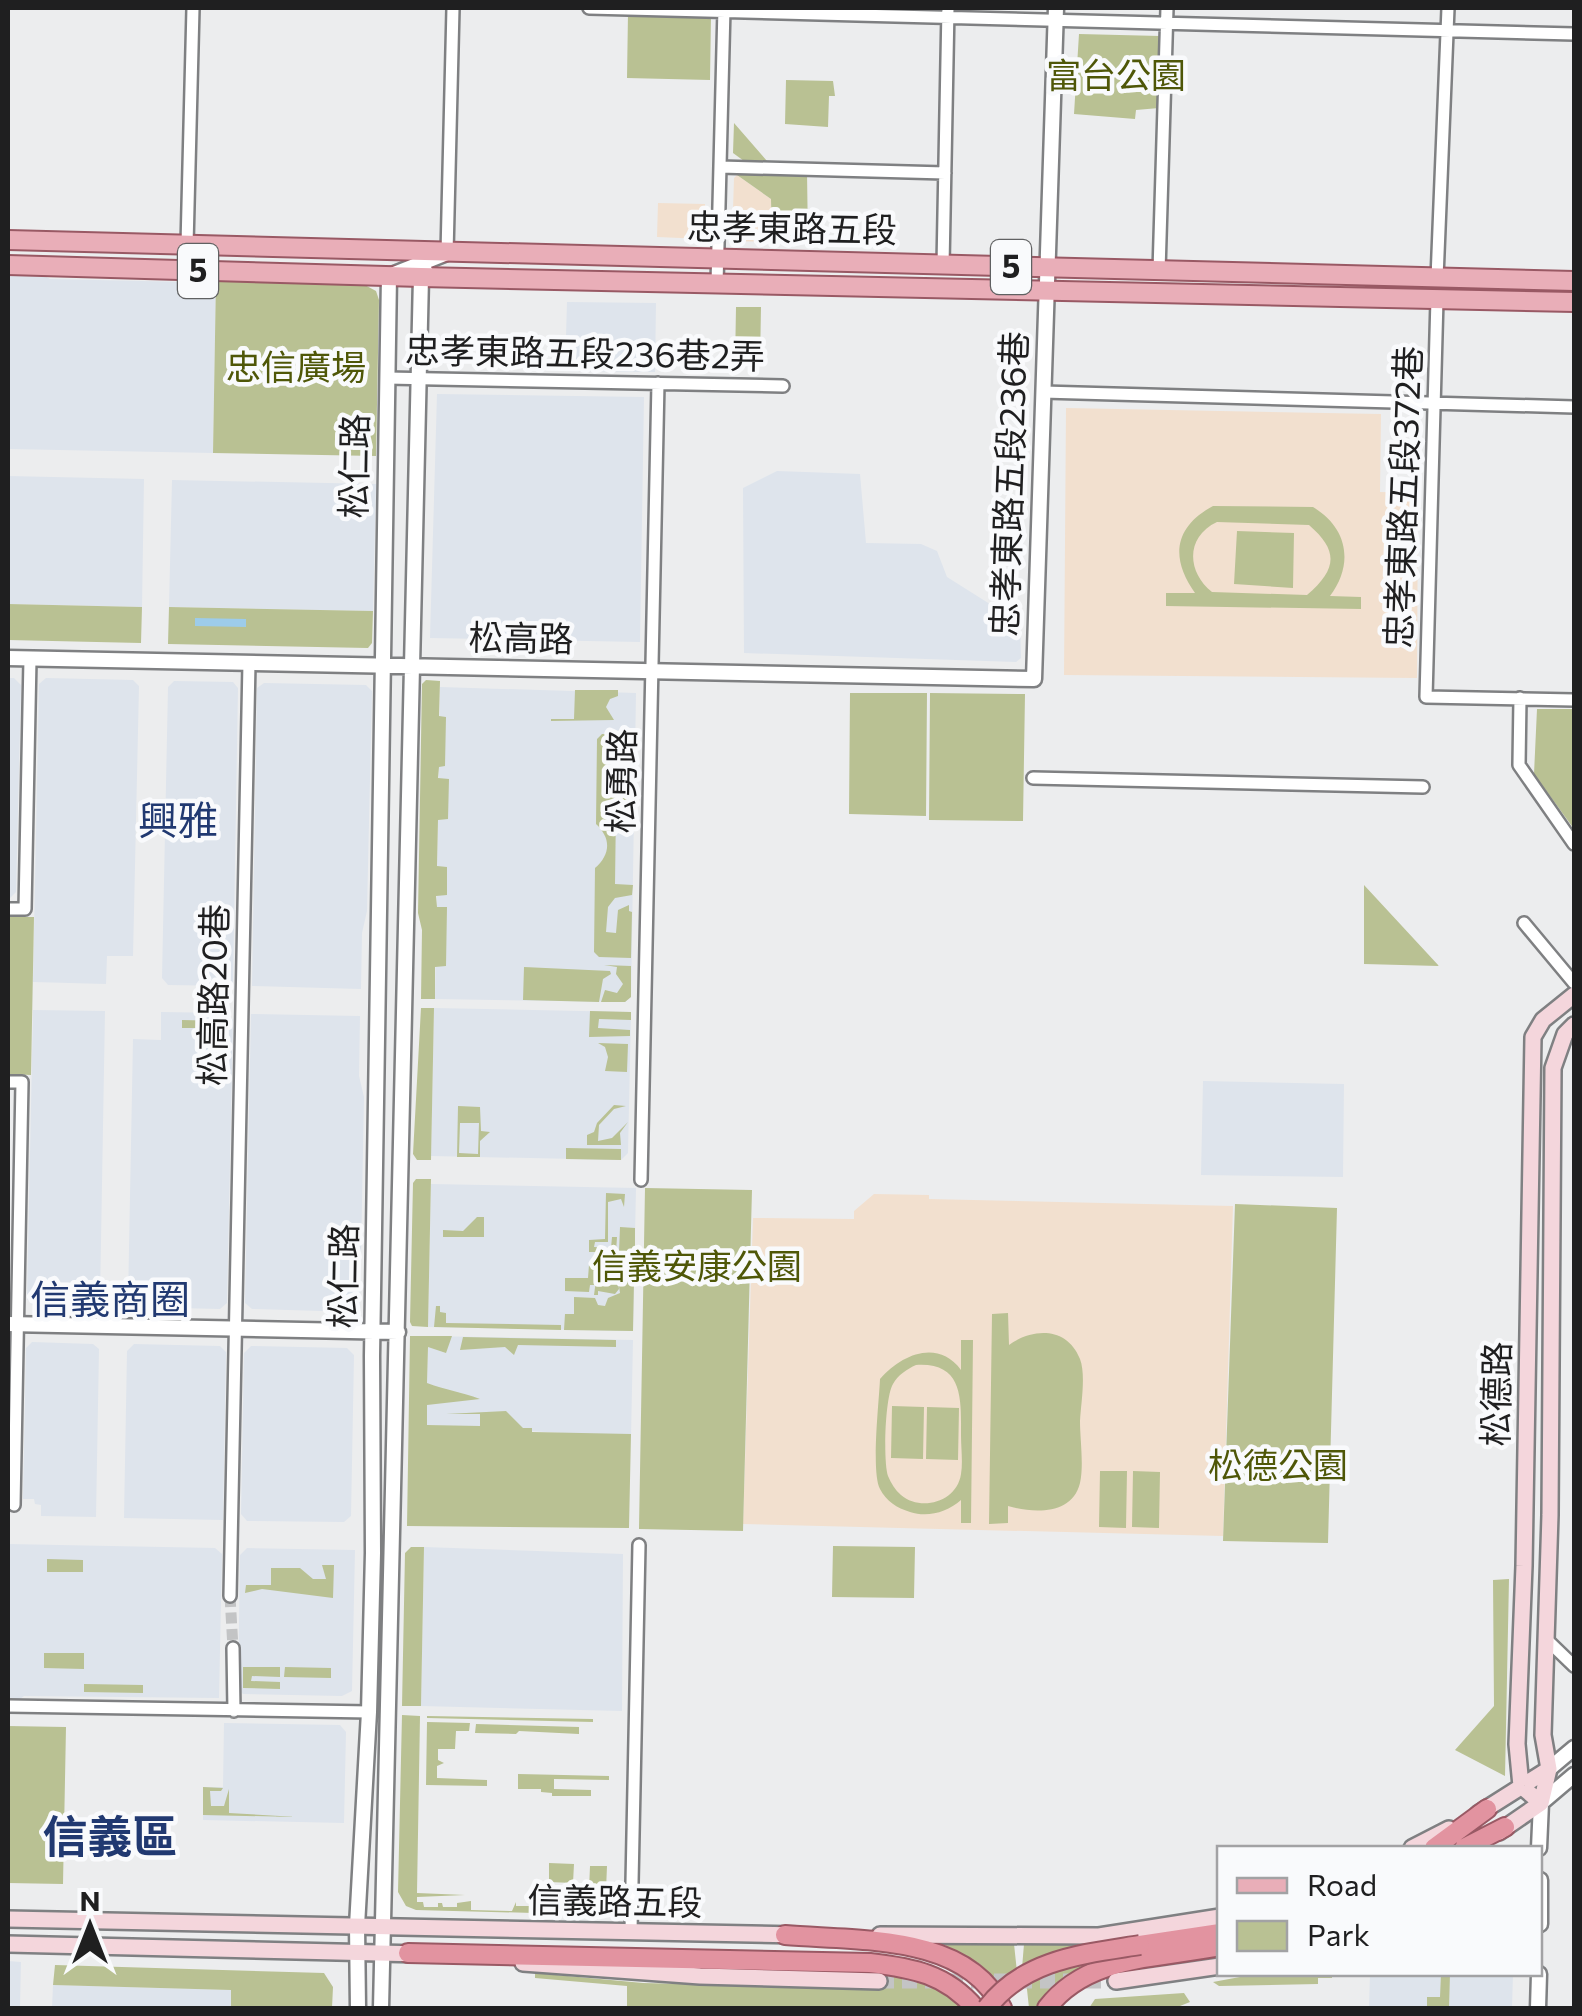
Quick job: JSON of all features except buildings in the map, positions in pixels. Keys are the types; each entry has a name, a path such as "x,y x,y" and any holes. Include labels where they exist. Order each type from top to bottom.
{"highway":[{"path":"1437,1846 1487,1809"},
{"path":"1468,1846 1505,1828"},
{"path":"987,2008 1016,1979 1041,1966 1080,1955 1217,1933"},
{"path":"784,1935 922,1949 951,1958 980,1977 1002,2008"},
{"path":"1047,2008 1080,1979 1112,1965 1217,1947"},
{"path":"408,1954 870,1963 913,1968 935,1976 954,1987 974,2008"}],"main road":[{"name":"忠孝東路五段","path":"8,240 1574,282"},
{"name":"忠孝東路五段","path":"8,264 1574,302"},
{"path":"1437,299 1438,278"},
{"name":"松德路","path":"1521,1786 1517,1744 1533,1037 1544,1020 1574,995"},
{"name":"松德路","path":"1541,1803 1550,1768 1543,1735 1553,1068 1565,1034 1574,1025"},
{"path":"1416,1846 1487,1809 1550,1768"},
{"path":"1478,1846 1541,1803 1521,1786"},
{"name":"信義路五段","path":"8,1919 784,1935 1099,1936 1217,1917"},
{"name":"信義路五段","path":"8,1944 408,1954 682,1975 878,1981"},
{"path":"1116,1981 1217,1966"}],"street":[{"path":"187,245 192,8"},
{"path":"421,277 447,252 454,8"},
{"path":"589,8 1055,14 1166,23 1574,34"},
{"path":"1159,271 1167,8"},
{"path":"1438,278 1448,8"},
{"path":"717,284 724,9"},
{"path":"943,265 947,12"},
{"name":"忠孝東路五段236巷","path":"1034,679 1055,14"},
{"path":"720,165 945,173"},
{"path":"389,276 447,252"},
{"name":"松仁路","path":"358,2008 357,1926 369,1712 389,276"},
{"name":"松仁路","path":"381,2008 421,277"},
{"name":"忠孝東路五段372巷","path":"1437,299 1426,697 1520,698"},
{"name":"忠孝東路五段236巷2弄","path":"387,378 782,386"},
{"name":"松勇路","path":"641,1180 658,383"},
{"path":"1043,392 1574,407"},
{"name":"松高路","path":"8,658 1034,679"},
{"path":"8,908 25,909 30,659"},
{"name":"松高路20巷","path":"230,1596 249,663"},
{"path":"1574,700 1520,698 1518,765 1574,844"},
{"path":"1034,778 1422,787"},
{"path":"1524,923 1574,983"},
{"path":"8,1082 22,1082 12,1324 14,1505"},
{"path":"12,1324 398,1332"},
{"path":"631,1931 640,1545"},
{"path":"1546,1639 1574,1666"},
{"path":"233,1648 234,1711"},
{"path":"8,1706 369,1712"},
{"path":"1550,1768 1574,1748"},
{"path":"1541,1803 1574,1775"},
{"name":"松德路","path":"1538,1846 1541,1803"},
{"path":"1538,1976 1538,2008"}],"shaded area":[{"path":"737,175 771,199 772,242 732,241"},
{"path":"658,203 705,204 704,239 657,237"},
{"path":"8,273 41,274 50,279 216,279 213,453 8,449"},
{"path":"567,302 656,303 655,372 565,371"},
{"path":"437,394 644,397 640,642 430,638"},
{"path":"1066,408 1381,414 1380,492 1418,493 1417,678 1064,675"},
{"path":"777,471 860,474 866,543 921,544 937,551 947,577 1020,623 1021,658 1016,662 744,653 743,488"},
{"path":"8,476 144,479 142,607 8,604"},
{"path":"172,480 376,484 373,611 169,607"},
{"path":"8,678 21,685 16,892 10,898"},
{"path":"46,678 133,680 139,686 133,956 107,956 106,984 33,982 39,684"},
{"path":"174,681 233,682 238,688 233,986 168,985 162,978 168,687"},
{"path":"264,683 366,685 372,691 367,911 362,933 361,989 252,986 257,688"},
{"path":"440,687 636,693 631,997 625,1002 435,999"},
{"path":"434,1008 631,1012 628,1153 621,1160 431,1156"},
{"path":"33,1010 105,1011 100,1300 93,1307 33,1306 27,1299"},
{"path":"161,1012 226,1013 233,1020 227,1303 220,1309 135,1307 128,1301 133,1039 161,1040"},
{"path":"251,1014 360,1016 359,1076 364,1097 360,1307 356,1312 252,1309 245,1303"},
{"path":"1203,1081 1344,1084 1343,1177 1201,1175"},
{"path":"431,1184 636,1188 633,1331 428,1327"},
{"path":"874,1194 929,1195 929,1199 1233,1206 1223,1536 743,1524 753,1218 854,1219 854,1211"},
{"path":"428,1336 633,1340 631,1437 426,1425"},
{"path":"32,1342 93,1344 99,1349 96,1517 41,1516 41,1505 35,1504 34,1499 23,1499 26,1348"},
{"path":"134,1344 220,1346 226,1352 223,1520 124,1518 127,1351"},
{"path":"251,1346 347,1348 354,1355 351,1516 344,1522 247,1521 241,1514 244,1353"},
{"path":"8,1544 215,1548 222,1554 219,1698 24,1696 8,1708"},
{"path":"424,1547 623,1554 622,1711 421,1706"},
{"path":"247,1548 355,1550 352,1691 342,1696 243,1694 238,1689 240,1555"},
{"path":"224,1723 340,1725 346,1732 344,1823 203,1820 203,1787 223,1787"},
{"path":"8,1961 21,1962 20,2008 8,2008"},
{"path":"1370,1976 1513,1976 1512,2008 1369,2008"},
{"path":"53,1985 231,1990 231,2008 52,2008"}],"green space":[{"path":"628,13 711,16 710,80 627,78"},
{"name":"富台公園","path":"1079,34 1160,36 1159,108 1136,110 1135,119 1074,114"},
{"path":"786,80 833,81 835,96 829,96 828,127 785,124"},
{"path":"734,123 767,161 744,161 733,153"},
{"path":"807,172 808,242 772,242 771,199 737,175"},
{"name":"忠信廣場","path":"216,279 363,284 376,291 376,456 213,453"},
{"path":"736,307 761,307 760,364 735,364"},
{"path":"1213,506 1313,507 1334,525 1344,547 1342,572 1330,596 1361,597 1361,609 1166,606 1166,593 1195,593 1179,556 1184,534 1200,514","holes":["1217,522 1309,525 1326,543 1330,560 1324,577 1307,595 1212,592 1194,565 1199,536"]},
{"path":"1237,531 1294,533 1293,588 1234,584"},
{"path":"8,604 142,607 141,643 8,640"},
{"path":"169,607 373,611 372,643 368,648 168,644"},
{"path":"426,680 440,681 439,716 446,717 445,766 439,767 438,778 449,779 448,819 438,820 437,866 447,867 447,895 436,896 437,907 447,907 446,966 435,967 435,999 421,999 422,930 418,913 422,684"},
{"path":"575,690 618,690 618,696 610,699 606,707 614,720 551,721 574,719"},
{"path":"850,693 927,693 926,816 849,814"},
{"path":"930,693 1025,694 1023,821 929,820"},
{"path":"1537,709 1574,709 1574,829 1534,774"},
{"path":"602,734 635,735 631,786 621,781 619,758 609,759 610,782 617,792 634,796 634,807 616,808 615,884 633,885 632,895 615,898 608,907 606,932 616,933 618,910 629,905 631,958 599,957 594,952 595,868 607,846 596,824 597,739"},
{"path":"1364,885 1439,966 1364,964"},
{"path":"8,917 34,917 31,1075 8,1074"},
{"path":"604,965 631,966 631,997 625,1002 601,1002 605,990 617,993 623,984 616,974 617,967"},
{"path":"524,967 611,974 603,979 599,1002 523,1000"},
{"path":"421,1008 434,1008 431,1160 417,1160 413,1154"},
{"path":"590,1011 631,1012 631,1020 599,1019 598,1028 630,1030 630,1036 589,1037"},
{"path":"182,1020 225,1021 224,1068 220,1068 220,1034 207,1034 203,1028 182,1028"},
{"path":"598,1043 628,1044 627,1072 605,1071 608,1057 605,1047"},
{"path":"614,1105 626,1106 614,1109 599,1125 598,1141 612,1138 628,1122 620,1133 621,1145 587,1145 587,1135 594,1132 597,1123"},
{"path":"458,1106 480,1107 481,1131 490,1132 480,1141 480,1157 457,1157","holes":["460,1123 479,1123 478,1154 459,1153"]},
{"path":"566,1148 621,1149 621,1160 566,1159"},
{"path":"416,1179 431,1179 428,1327 412,1326 410,1322"},
{"name":"信義安康公園","path":"645,1188 752,1190 743,1531 639,1529"},
{"path":"606,1193 625,1194 624,1207 621,1199 608,1202 608,1242 595,1242 594,1247 611,1248 612,1237 617,1237 616,1252 589,1252 589,1240 605,1239"},
{"name":"松德公園","path":"1235,1204 1337,1208 1328,1543 1223,1541"},
{"path":"477,1217 484,1217 484,1237 443,1237 443,1230 463,1231"},
{"path":"620,1227 635,1228 635,1253 619,1252"},
{"path":"589,1265 595,1266 594,1285 590,1285 589,1292 565,1291 565,1278 588,1278"},
{"path":"598,1266 616,1266 619,1289 615,1294 598,1291 594,1295"},
{"path":"618,1280 634,1281 633,1331 564,1330 565,1314 574,1314 574,1297 595,1298 598,1305 605,1306 608,1298 620,1293"},
{"path":"436,1306 446,1313 446,1323 561,1325 561,1330 434,1327"},
{"path":"1008,1313 1009,1345 1028,1335 1048,1333 1067,1340 1080,1359 1081,1476 1076,1494 1060,1507 1028,1510 1008,1506 1008,1523 989,1524 992,1314"},
{"path":"410,1336 452,1336 446,1353 428,1347 427,1383 480,1399 427,1405 427,1425 480,1426 480,1414 446,1414 506,1411 523,1428 532,1428 532,1432 631,1434 629,1528 407,1526"},
{"path":"463,1337 616,1340 616,1347 518,1345 514,1355 505,1347 460,1350"},
{"path":"961,1340 973,1340 971,1523 961,1523 961,1500 930,1514 896,1506 880,1489 876,1468 880,1379 899,1363 920,1354 942,1355 961,1370","holes":["916,1365 943,1370 956,1386 961,1409 962,1469 958,1484 946,1497 918,1503 901,1495 888,1476 887,1415 890,1391 897,1378"]},
{"path":"892,1406 924,1407 923,1459 891,1458"},
{"path":"927,1407 959,1408 958,1460 926,1459"},
{"path":"1100,1471 1127,1471 1126,1528 1099,1527"},
{"path":"1133,1471 1160,1472 1159,1528 1132,1527"},
{"path":"833,1546 915,1547 914,1598 832,1597"},
{"path":"411,1547 424,1547 421,1706 402,1706 405,1553"},
{"path":"47,1559 83,1560 83,1572 47,1572"},
{"path":"322,1565 334,1565 333,1598 262,1589 245,1593 246,1585 271,1585 271,1568 300,1568 313,1579 326,1579"},
{"path":"1509,1579 1505,1776 1455,1750 1494,1706 1493,1580"},
{"path":"44,1653 84,1653 84,1669 44,1668"},
{"path":"243,1667 280,1667 280,1677 252,1676 251,1681 280,1682 280,1689 243,1688"},
{"path":"285,1667 331,1668 331,1678 284,1677"},
{"path":"84,1684 143,1685 143,1693 84,1692"},
{"path":"402,1715 420,1716 417,1893 465,1895 417,1897 417,1902 423,1902 424,1907 438,1907 442,1903 443,1907 457,1907 457,1903 471,1901 471,1910 512,1911 516,1902 516,1906 534,1906 534,1913 416,1910 406,1906 398,1892"},
{"path":"427,1718 593,1719 593,1722"},
{"path":"427,1722 470,1723 469,1731 456,1731 455,1749 438,1749 438,1760 444,1763 437,1766 437,1778 487,1780 487,1786 426,1785"},
{"path":"476,1724 579,1727 579,1734 475,1733"},
{"path":"8,1726 66,1727 63,1884 8,1883"},
{"path":"518,1774 609,1776 609,1780 554,1779 554,1789 591,1790 591,1796 552,1796 541,1789 518,1789"},
{"path":"203,1787 223,1788 210,1791 211,1806 224,1806 229,1789 229,1813 297,1817 203,1815"},
{"path":"549,1863 574,1864 573,1883 549,1882"},
{"path":"590,1866 607,1866 606,1890 589,1890"},
{"path":"1136,1941 1022,1968 1024,1944"},
{"path":"947,1942 1014,1944 1017,1972 1000,1985 980,1964 946,1946"},
{"path":"1198,1942 1110,1961 1041,2008 1029,2008 1026,1980 1052,1968"},
{"path":"55,1965 324,1973 333,1987 332,2008 231,2008 231,1990 53,1985"},
{"path":"879,1972 932,1983 962,2008 627,2008 627,1986 535,1978 535,1973 643,1983 878,1989"},
{"path":"1245,1976 1332,1976 1318,1978 1318,1984 1219,1986 1213,1982"},
{"path":"1441,1976 1450,1976 1449,2008 1427,2008 1427,1997 1440,1997"},
{"path":"1184,1993 1190,2002 1180,2006 1089,2008 1095,1999"}],"water":[{"path":"195,618 246,619 246,627 195,626"}],"tunnel":[{"path":"230,1596 233,1648"},
{"path":"879,1981 1116,1981"}],"district":[{"name":"興雅","path":"178,821"},
{"name":"信義商圈","path":"110,1300"},
{"name":"信義區","path":"110,1837"}]}
